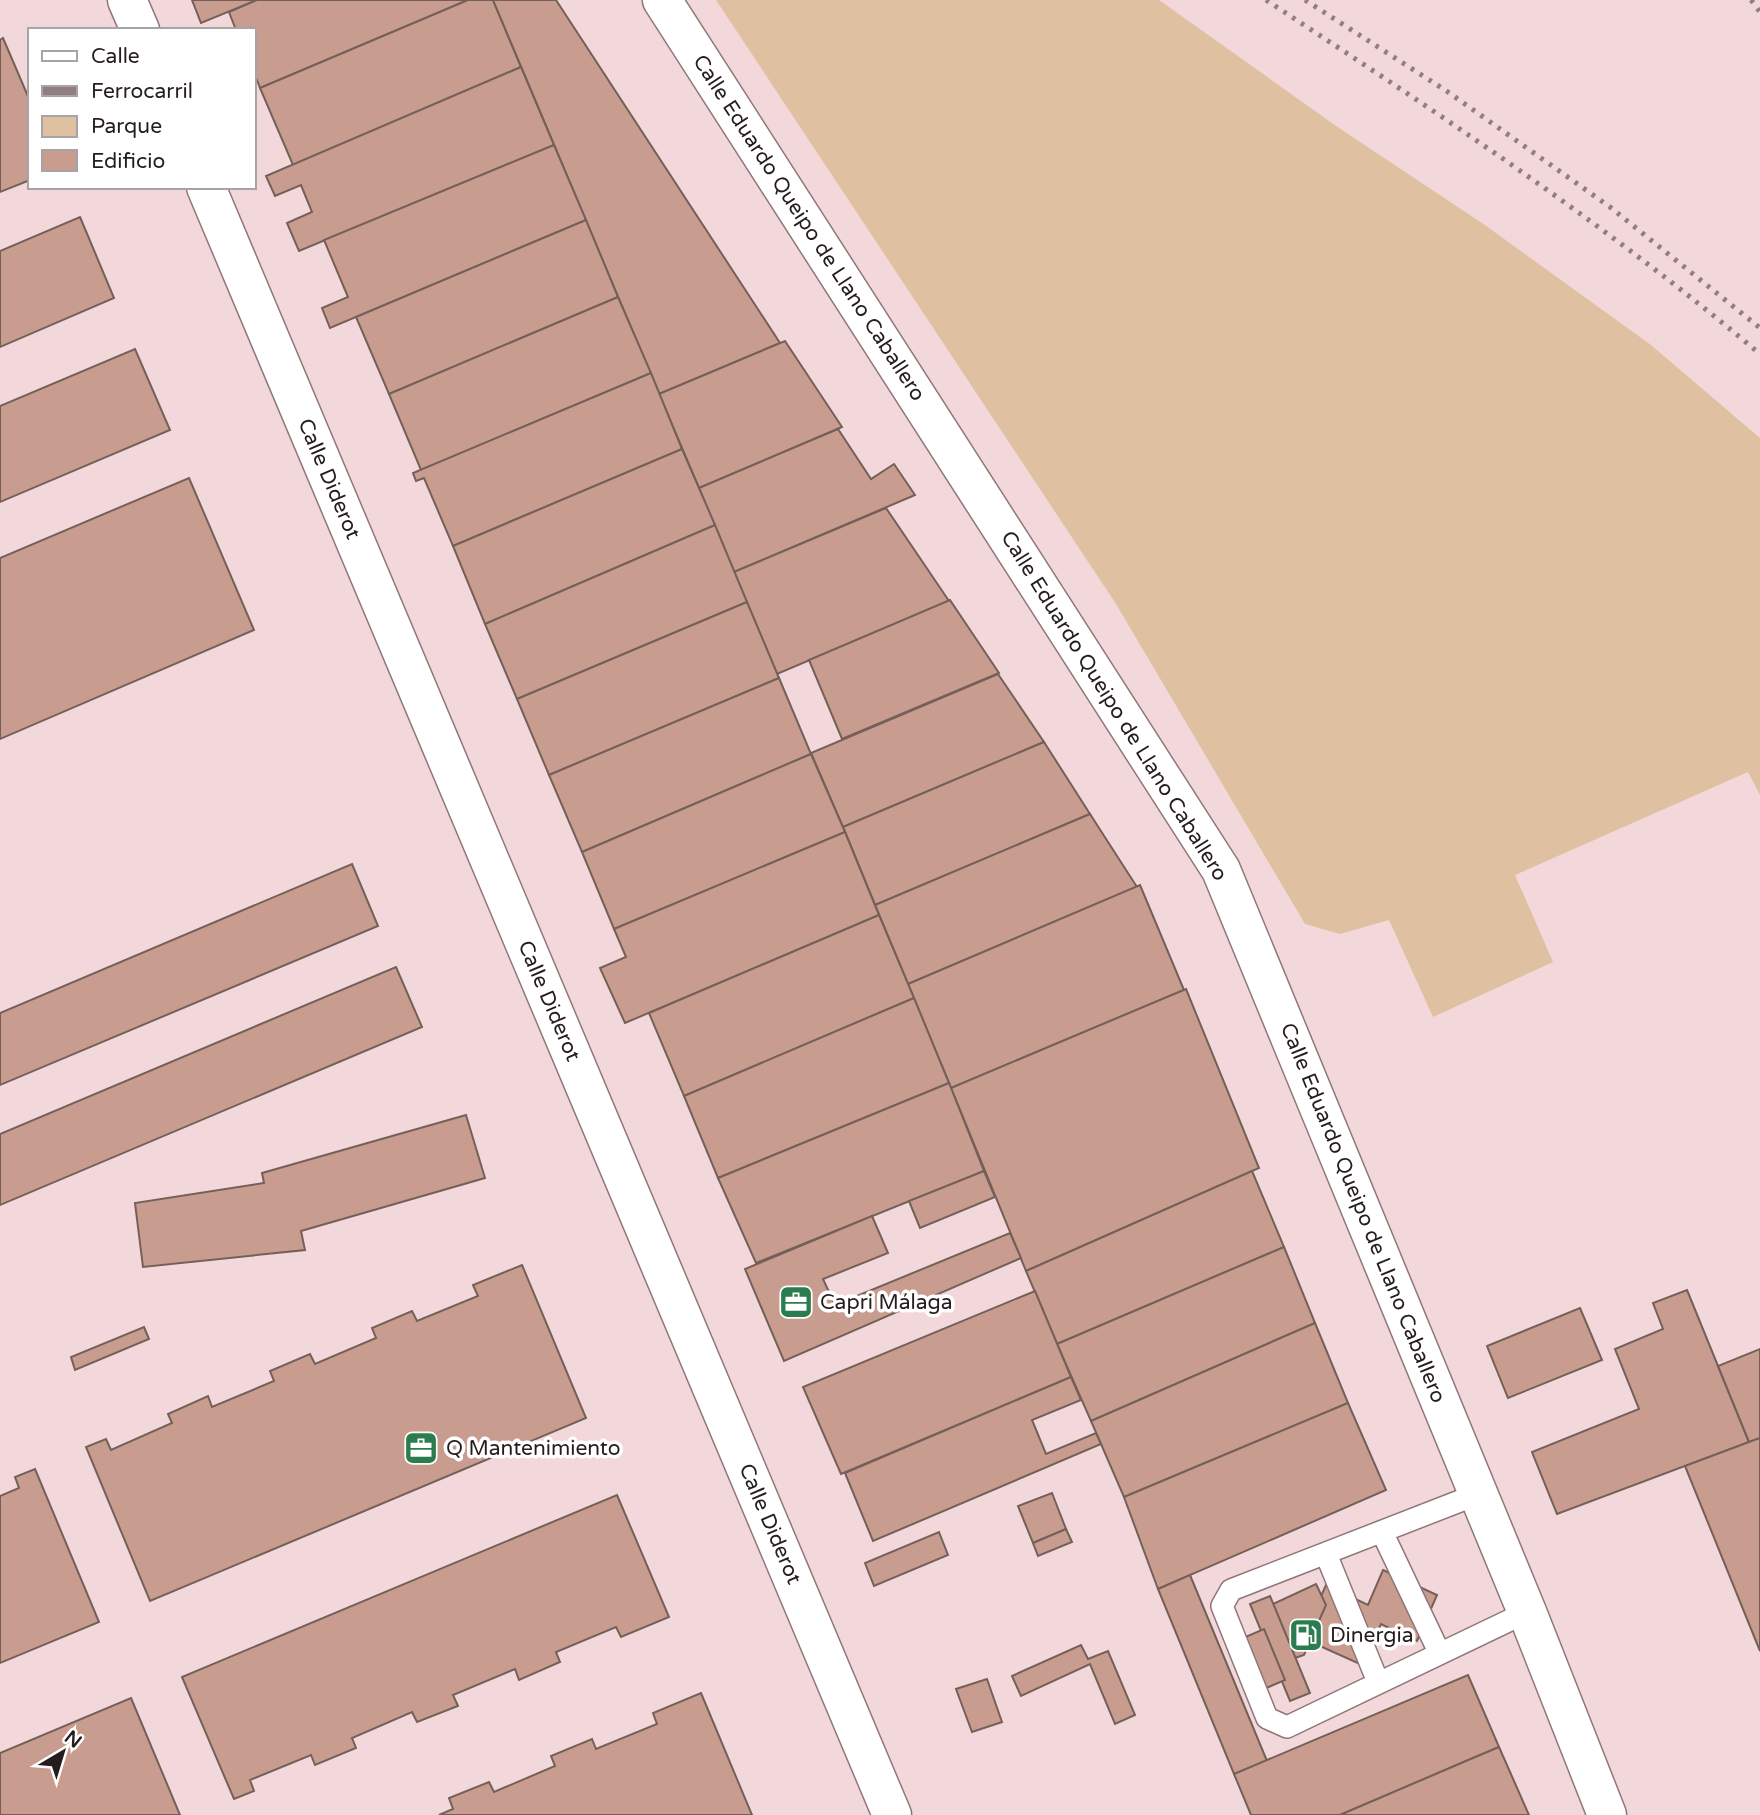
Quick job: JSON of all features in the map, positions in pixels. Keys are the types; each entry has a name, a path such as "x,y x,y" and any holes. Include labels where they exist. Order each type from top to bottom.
{"street":[{"path":"127,0 139,28"},
{"name":"Calle Eduardo Queipo de Llano Caballero","path":"662,0 1221,870 1527,1612 1607,1815"},
{"name":"Calle Diderot","path":"207,189 892,1815"}],"lane":[{"path":"1478,1494 1231,1590 1222,1606 1267,1718 1287,1727 1527,1612"},
{"path":"1382,1532 1440,1652"},
{"path":"1326,1554 1378,1682"}],"green space":[{"path":"716,0 1159,0 1339,128 1482,223 1651,345 1760,438 1760,795 1748,772 1515,875 1553,962 1433,1017 1389,920 1340,934 1305,924 1116,604"}],"building":[{"path":"192,0 257,0 201,23"},
{"path":"257,0 468,0 260,88 256,77 256,28 235,28 229,12"},
{"path":"468,0 493,0 521,67 293,165 260,88"},
{"path":"493,0 556,0 780,343 659,394"},
{"path":"3,38 28,96 28,181 0,192 0,40"},
{"path":"521,67 554,145 299,251 287,223 312,212 301,185 275,196 266,176"},
{"path":"554,145 586,220 330,328 322,308 348,297 324,240"},
{"path":"80,217 114,298 0,347 0,251"},
{"path":"586,220 618,297 389,394 356,317"},
{"path":"618,297 651,373 421,470 389,394"},
{"path":"785,341 842,427 699,488 659,394"},
{"path":"135,349 170,430 0,502 0,406"},
{"path":"651,373 682,449 453,546 424,478 416,481 413,473"},
{"path":"838,429 871,479 894,464 915,495 734,572 699,488"},
{"path":"682,449 715,525 485,624 453,546"},
{"path":"189,478 254,630 0,739 0,558"},
{"path":"886,508 949,601 777,674 734,572"},
{"path":"715,525 747,602 517,699 485,624"},
{"path":"950,600 999,673 842,739 809,660"},
{"path":"747,602 779,678 549,775 517,699"},
{"path":"998,674 1044,742 843,827 811,753"},
{"path":"779,678 811,754 582,852 549,775"},
{"path":"1044,742 1090,814 875,905 843,827"},
{"path":"811,754 845,832 614,929 582,852"},
{"path":"1090,814 1137,887 908,984 875,905"},
{"path":"845,832 879,915 625,1023 600,968 626,957 614,929"},
{"path":"352,864 378,926 0,1085 0,1013"},
{"path":"1140,885 1184,990 951,1088 908,984"},
{"path":"879,915 914,998 684,1096 649,1013"},
{"path":"396,967 422,1027 0,1205 0,1134"},
{"path":"1186,989 1259,1168 1026,1271 951,1088"},
{"path":"914,998 949,1083 718,1178 684,1096"},
{"path":"949,1083 984,1171 756,1263 718,1178"},
{"path":"466,1115 485,1178 301,1231 305,1250 143,1267 135,1203 264,1183 262,1173"},
{"path":"984,1171 995,1197 920,1228 909,1201"},
{"path":"1252,1171 1284,1247 1057,1344 1026,1271"},
{"path":"872,1216 888,1253 823,1279 835,1305 1010,1233 1021,1258 784,1361 745,1269"},
{"path":"1284,1247 1315,1323 1091,1421 1057,1344"},
{"path":"522,1265 586,1418 150,1601 86,1447 106,1439 111,1450 172,1423 168,1414 208,1396 212,1407 274,1381 270,1371 310,1354 315,1364 376,1338 372,1328 412,1311 417,1321 478,1296 473,1285"},
{"path":"1687,1290 1749,1442 1557,1514 1532,1452 1639,1409 1615,1349 1663,1329 1653,1303"},
{"path":"1035,1291 1071,1377 841,1474 803,1387"},
{"path":"1580,1308 1602,1360 1508,1398 1487,1346"},
{"path":"1315,1323 1348,1403 1124,1497 1091,1421"},
{"path":"144,1327 149,1339 75,1370 71,1357"},
{"path":"1760,1349 1760,1438 1749,1442 1718,1366"},
{"path":"1071,1377 1081,1400 1032,1420 1046,1454 1096,1433 1101,1444 873,1541 845,1473"},
{"path":"1348,1403 1386,1490 1158,1589 1124,1497"},
{"path":"1760,1438 1760,1651 1685,1466"},
{"path":"35,1469 99,1622 0,1663 0,1496 19,1488 15,1477"},
{"path":"1052,1493 1066,1529 1033,1543 1018,1506"},
{"path":"617,1495 669,1617 621,1637 616,1627 556,1652 560,1662 519,1680 515,1669 453,1695 458,1706 417,1722 412,1712 352,1738 356,1748 315,1765 311,1755 250,1780 254,1791 234,1799 182,1677"},
{"path":"1066,1529 1072,1542 1038,1556 1033,1543"},
{"path":"939,1532 948,1555 874,1586 865,1563"},
{"path":"1383,1570 1437,1595 1417,1641 1381,1624 1362,1665 1302,1638 1326,1585 1368,1605"},
{"path":"1190,1575 1267,1761 1234,1774 1158,1589"},
{"path":"1316,1584 1326,1605 1304,1655 1295,1658 1273,1604"},
{"path":"1270,1596 1310,1693 1290,1701 1250,1604"},
{"path":"1264,1629 1285,1680 1250,1695 1229,1644"},
{"path":"1081,1645 1088,1659 1108,1651 1135,1715 1115,1724 1090,1664 1021,1696 1012,1676"},
{"path":"1468,1675 1499,1747 1340,1815 1251,1815 1234,1774"},
{"path":"987,1679 1002,1722 972,1732 956,1689"},
{"path":"701,1693 752,1815 439,1815 453,1809 449,1798 489,1782 494,1792 555,1766 551,1756 592,1739 596,1749 657,1724 653,1713"},
{"path":"131,1698 180,1815 0,1815 0,1753"},
{"path":"1499,1747 1529,1815 1340,1815 1473,1758"}],"railway":[{"path":"1266,0 1456,126 1580,214 1760,354"},
{"path":"1305,0 1448,92 1610,207 1760,328"},
{"path":"1751,0 1760,12"}],"place":[{"name":"Capri Málaga","path":"796,1302"},
{"name":"Q Mantenimiento","path":"421,1448"},
{"name":"Dinergia","path":"1306,1635"}]}
